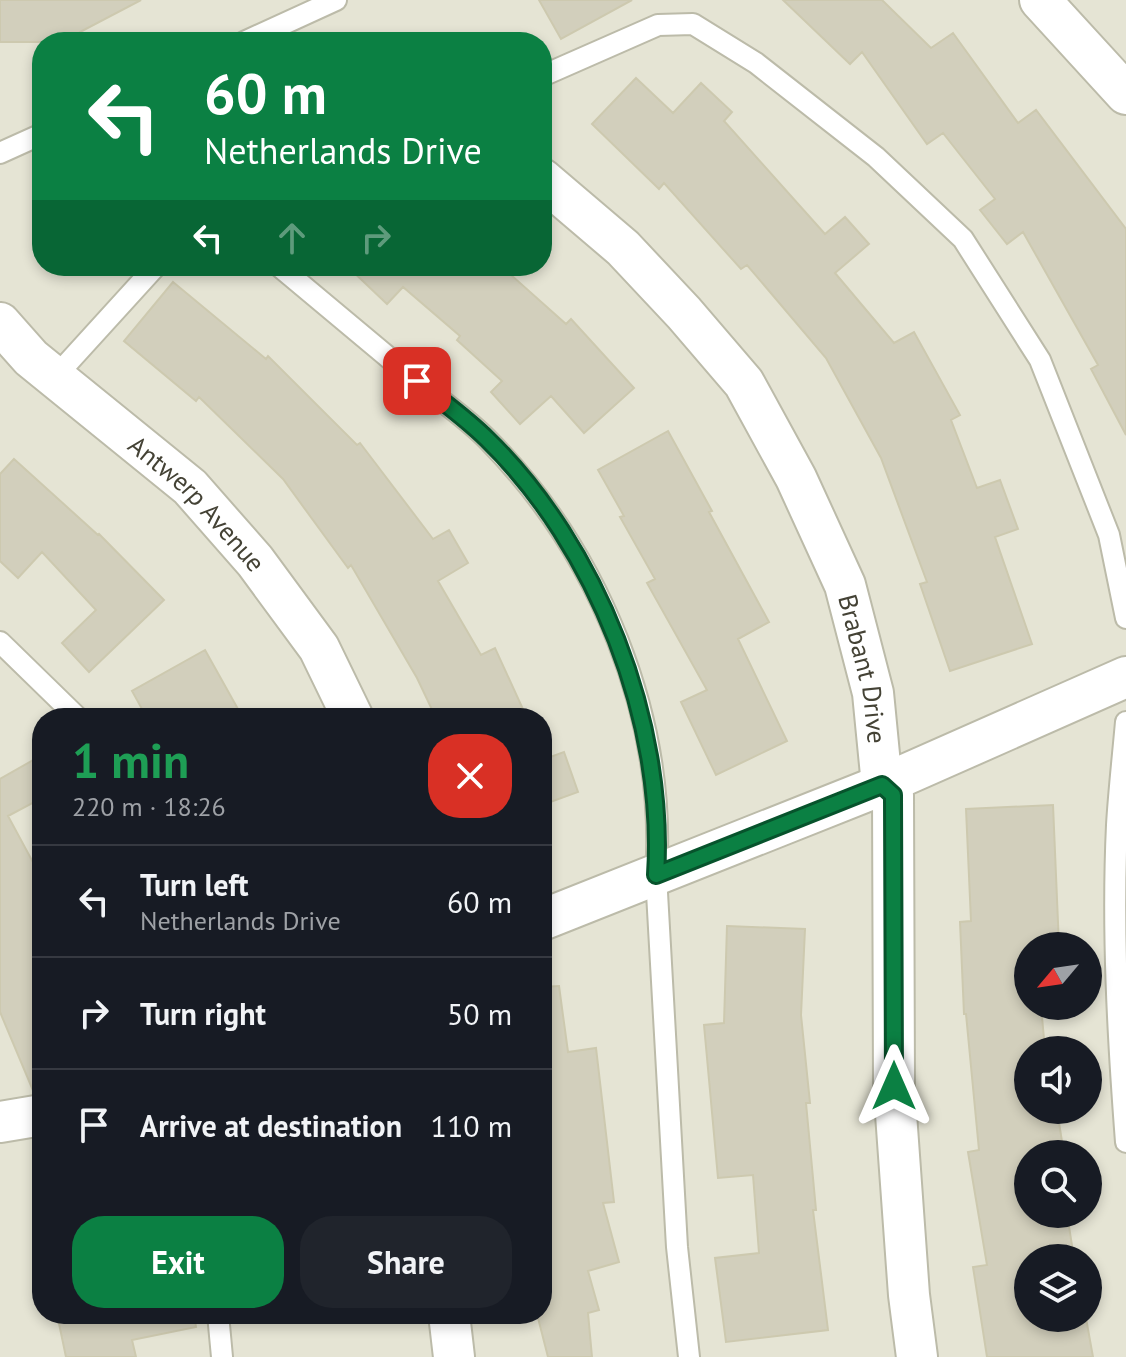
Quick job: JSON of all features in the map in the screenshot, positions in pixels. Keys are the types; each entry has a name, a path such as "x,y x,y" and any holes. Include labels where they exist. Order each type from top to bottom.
{"street":[{"path":"1040,0 1126,94"},
{"name":"Brabant Drive","path":"552,188 623,248 744,383 796,478 845,585 873,693 882,785 893,795 894,1086 909,1295 917,1357"},
{"name":"Antwerp Avenue","path":"0,323 31,358 190,487 255,561 319,648 348,708"},
{"path":"552,916 882,785 1124,684"},
{"path":"0,1122 32,1117"},
{"path":"450,1324 454,1357"}],"lane":[{"path":"266,32 336,0"},
{"path":"552,72 658,25 693,24 756,63 876,157 963,239 1040,360 1109,535 1126,618"},
{"path":"0,153 32,139"},
{"path":"55,377 147,276"},
{"path":"291,276 487,439 525,481 576,553 603,606 635,689 656,790 659,835 656,875 677,1247 689,1357"},
{"path":"0,642 68,708"},
{"path":"1126,722 1117,826 1117,925 1119,1040 1126,1142"},
{"path":"219,1324 222,1357"}],"shaded area":[{"path":"0,0 1126,0 1126,1357 0,1357"}],"building":[{"path":"0,0 141,0 80,32 32,32 32,42 0,42"},
{"path":"539,0 632,0 561,39"},
{"path":"783,0 882,0 931,48 953,33 1018,123 1036,110 1126,229 1126,435 1091,369 1098,365 1023,232 1007,244 980,210 995,199 943,133 927,144 862,52 850,64"},
{"path":"636,78 673,113 701,83 732,112 724,121 825,234 845,217 869,244 835,273 894,343 914,332 960,415 951,420 977,488 1000,480 1018,529 995,537 1032,644 950,671 920,584 927,582 881,458 826,358 747,265 741,269 664,183 659,189 592,124"},
{"path":"358,276 512,276 566,324 571,319 634,388 584,433 551,396 520,424 491,392 502,381 457,340 460,336 403,287 387,304"},
{"path":"173,282 266,359 268,356 357,445 360,443 433,539 449,530 468,563 438,581 481,655 495,648 522,708 431,708 351,565 348,568 283,479 199,397 196,401 124,341"},
{"path":"668,431 769,622 738,639 787,741 716,775 681,702 707,690 647,583 655,579 598,470"},
{"path":"14,459 99,534 164,600 89,672 62,643 96,610 42,552 18,578 0,561 0,474"},
{"path":"205,650 237,708 141,708 132,691"},
{"path":"564,752 578,792 552,801 552,756"},
{"path":"32,761 32,803 8,816 32,860 32,1088 0,1012 0,779"},
{"path":"1053,805 1058,932 1014,932 1014,1020 1042,1020 1044,1036 1014,1036 1014,1124 1059,1124 1062,1140 1014,1140 1014,1228 1069,1228 1072,1244 1014,1244 1014,1332 1089,1332 1093,1357 987,1357 973,1267 987,1265 968,1152 979,1150 964,1014 960,922 971,921 966,809"},
{"path":"727,926 805,929 801,1015 810,1103 806,1103 816,1210 813,1210 828,1330 726,1342 715,1258 759,1253 753,1175 718,1178 704,1025 724,1023"},
{"path":"552,986 559,986 568,1052 596,1048 614,1202 603,1203 619,1262 588,1271 599,1310 588,1313 592,1357 548,1357 540,1324 552,1324"},
{"path":"59,1324 196,1324 196,1327 132,1340 136,1357 66,1357"}],"route":[{"path":"417,381 487,439 525,481 576,553 603,606 635,689 656,790 659,835 656,875 882,785 893,795 894,1086"}]}
